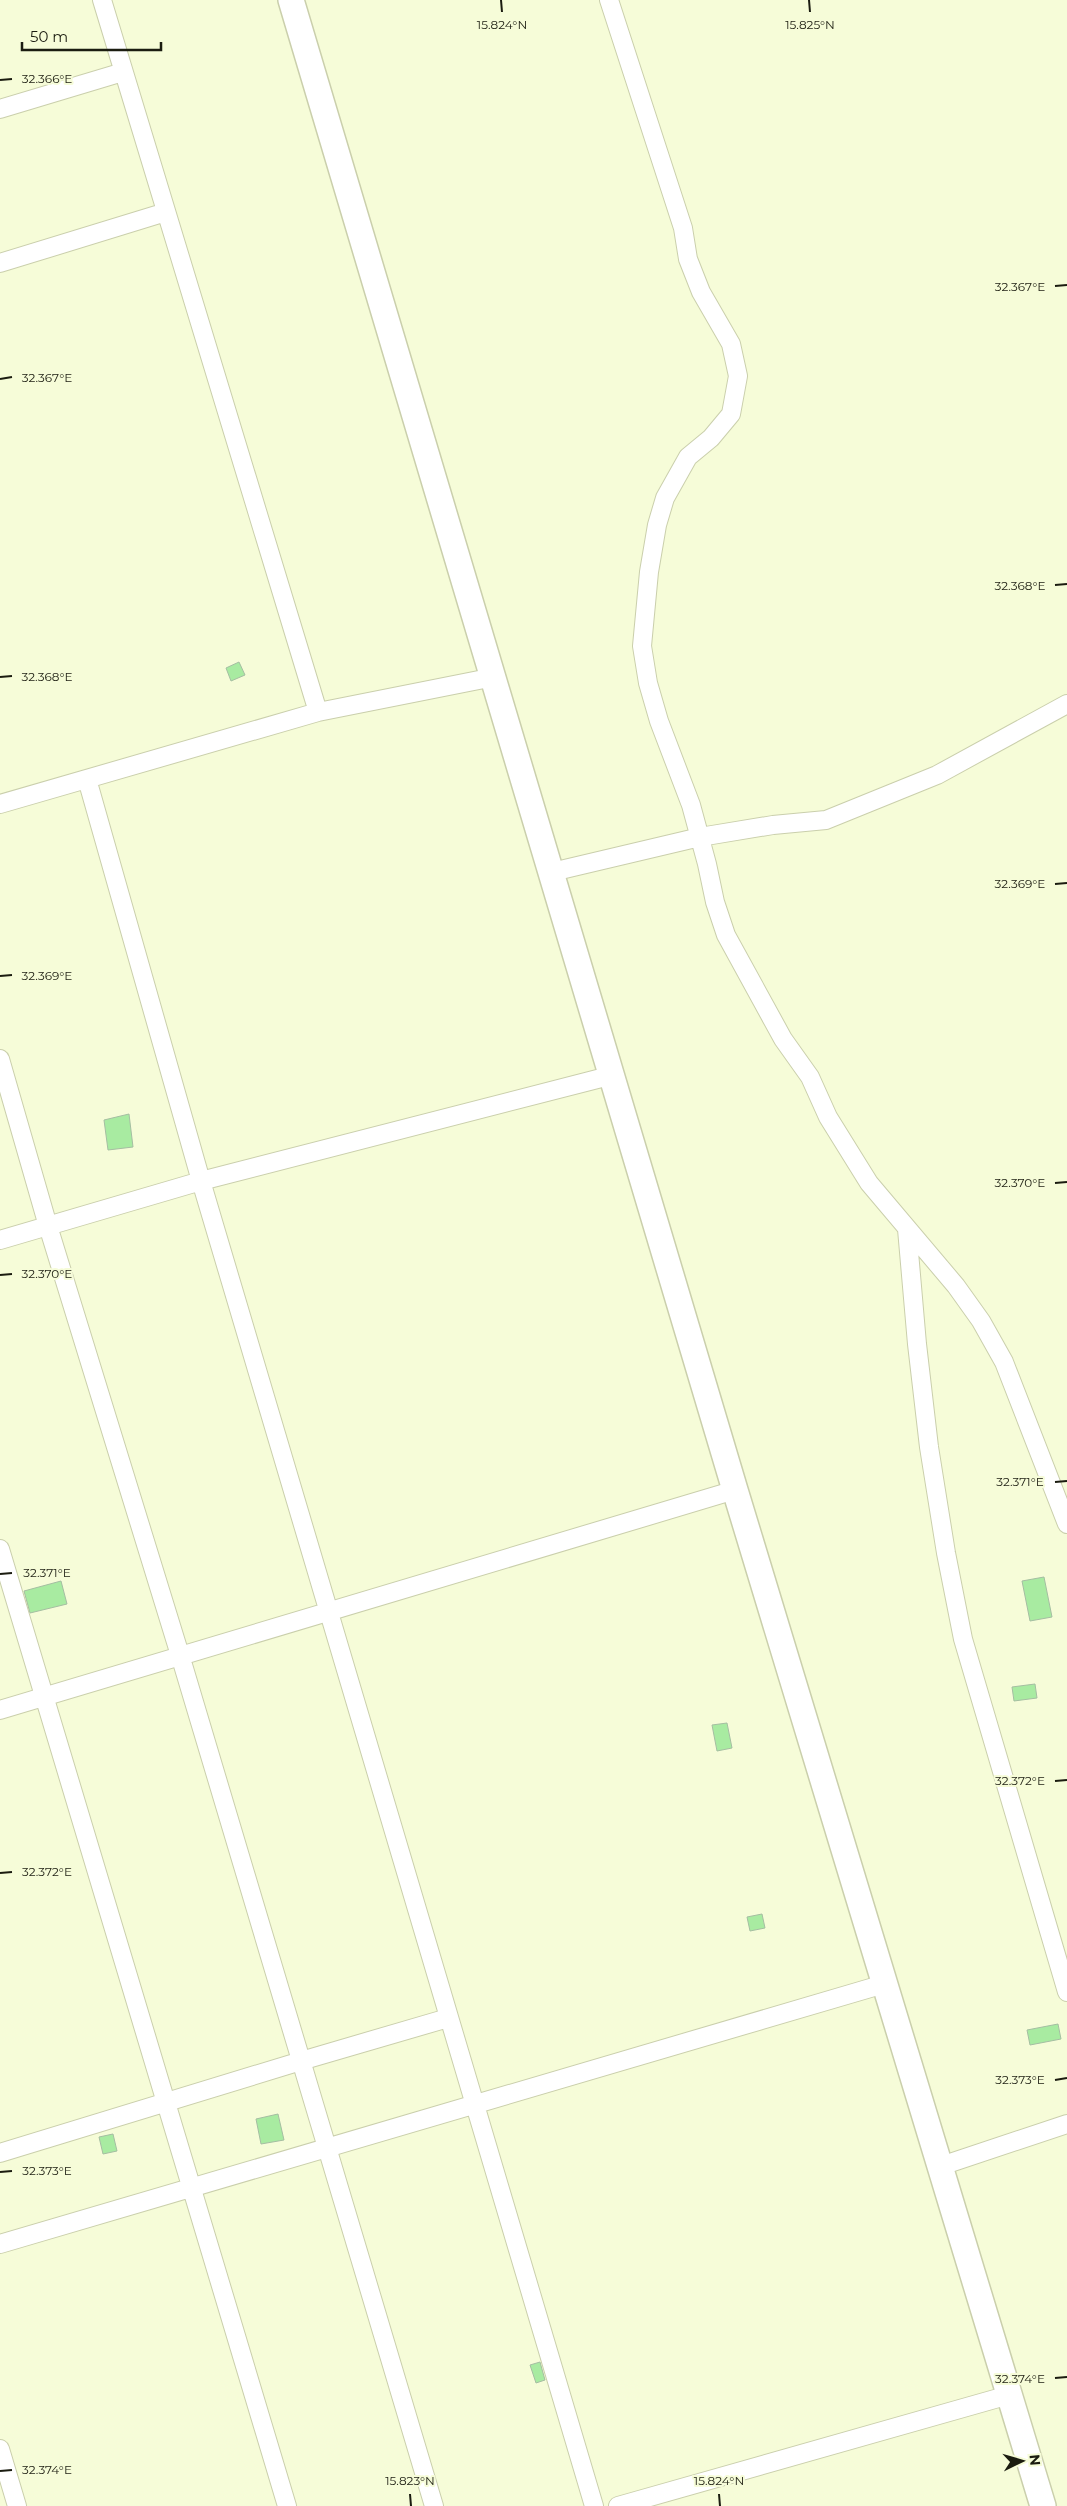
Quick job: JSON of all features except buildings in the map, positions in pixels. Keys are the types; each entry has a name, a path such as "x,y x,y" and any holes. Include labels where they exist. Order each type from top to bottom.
{"street":[{"path":"102,0 318,712"},
{"path":"290,0 613,1075 735,1490 1043,2506"},
{"path":"609,0 683,228 688,259 701,292 731,344 738,376 731,414 711,438 688,457 665,498 653,546 642,646 648,683 659,721 691,805 715,902 726,935 783,1039 810,1077 828,1117 869,1183 956,1286 986,1329 1004,1362 1067,1524"},
{"path":"0,109 123,72"},
{"path":"0,263 166,212"},
{"path":"0,804 318,712 494,677"},
{"path":"552,872 700,837 773,825 826,820 937,775 1067,704"},
{"path":"87,779 201,1181 594,2506"},
{"path":"0,1059 48,1226 180,1655 434,2506"},
{"path":"0,1240 201,1181 613,1075"},
{"path":"907,1229 917,1344 929,1447 946,1553 963,1639 1067,1992"},
{"path":"0,1710 735,1490"},
{"path":"0,1549 46,1696 165,2103 287,2506"},
{"path":"0,2244 884,1984"},
{"path":"0,2152 448,2018"},
{"path":"940,2166 1067,2124"},
{"path":"618,2506 1009,2395"},
{"path":"0,2449 17,2506"}]}
